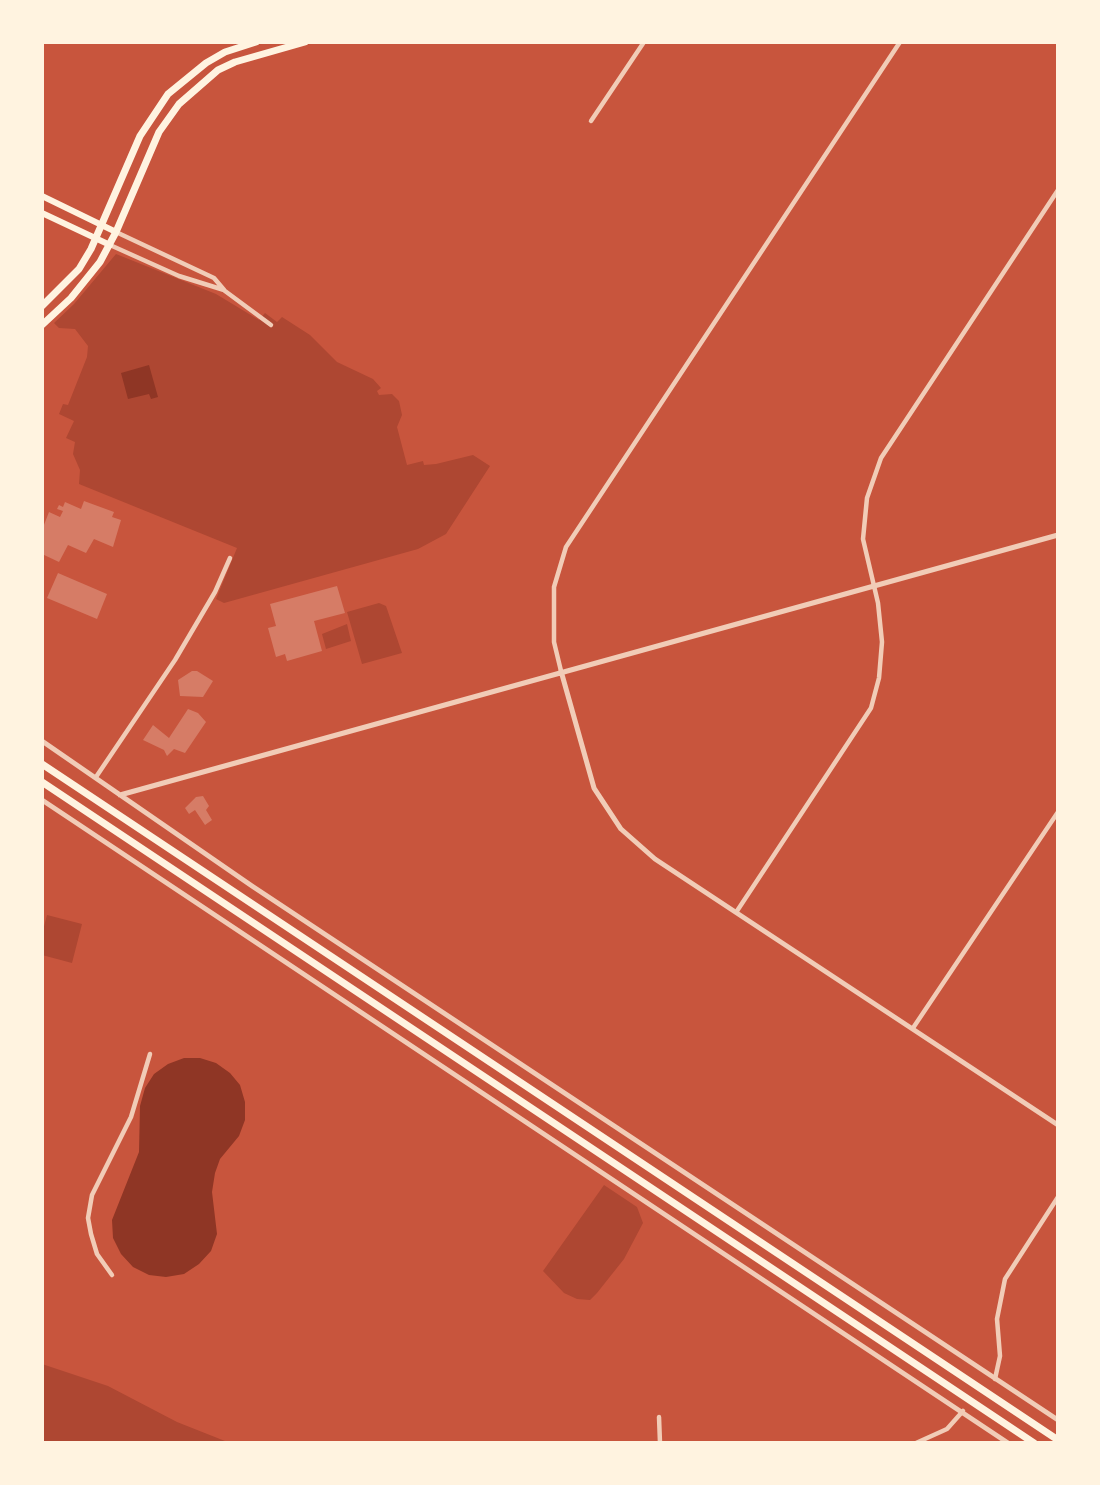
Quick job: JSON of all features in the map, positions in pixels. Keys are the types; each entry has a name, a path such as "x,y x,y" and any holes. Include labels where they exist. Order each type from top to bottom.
{"main road":[{"path":"42,306 79,269 97,239 141,136 168,94 206,63 225,52 256,42"},
{"path":"42,326 71,298 110,245 159,132 179,104 218,70 235,62 306,42"},
{"path":"42,196 116,232"},
{"path":"42,213 110,245"},
{"path":"42,764 1058,1440"},
{"path":"42,782 1034,1443"}],"street":[{"path":"591,121 644,42"},
{"path":"900,42 566,547 554,587 554,642 594,788 621,829 655,859 1058,1125"},
{"path":"737,911 871,708 879,678 882,642 874,586 863,540 867,498 881,458 1058,190"},
{"path":"116,232 214,278 225,291"},
{"path":"110,245 179,276 225,291 271,325"},
{"path":"119,795 1058,535"},
{"path":"96,777 175,660 215,592 229,558"},
{"path":"42,741 994,1380 1058,1420"},
{"path":"42,800 1008,1443"},
{"path":"913,1028 1058,811"},
{"path":"112,1275 97,1254 91,1234 89,1218 92,1195 123,1137 150,1054"},
{"path":"994,1380 1000,1356 997,1319 1004,1279 1058,1197"},
{"path":"916,1443 947,1429 963,1411"},
{"path":"659,1417 660,1443"}],"shaded area":[{"path":"116,254 216,294 259,320 265,313 277,322 282,317 310,335 337,362 373,379 381,388 377,391 379,395 392,394 399,401 402,415 397,427 407,465 423,461 424,465 436,464 473,455 490,466 446,534 418,549 224,603 216,599 237,548 79,484 80,470 73,454 75,442 66,438 74,421 59,414 63,404 68,405 87,357 88,346 75,329 59,328 54,323 74,304"},
{"path":"149,365 158,397 151,399 149,394 128,399 121,373"},
{"path":"379,603 386,606 402,653 362,664 347,612"},
{"path":"347,624 351,641 326,649 322,634"},
{"path":"47,915 82,924 72,963 42,955 42,934"},
{"path":"184,1058 200,1058 216,1063 230,1073 240,1085 245,1102 245,1120 239,1136 220,1159 215,1173 212,1192 217,1234 211,1251 199,1264 184,1274 166,1277 149,1275 133,1267 121,1254 113,1238 112,1220 139,1152 140,1106 145,1088 154,1074 168,1064"},
{"path":"604,1185 637,1207 643,1223 624,1259 597,1293 590,1300 577,1299 564,1293 543,1271"},
{"path":"42,1364 108,1386 177,1422 230,1443 42,1443"}],"building":[{"path":"84,501 114,512 112,517 121,520 113,547 94,539 86,553 68,545 59,562 42,554 42,530 49,512 60,517 63,511 57,509 59,505 63,507 65,502 81,509"},
{"path":"58,573 107,594 97,619 47,598"},
{"path":"337,586 345,613 314,621 322,651 287,661 285,654 276,657 268,628 276,626 270,604"},
{"path":"192,671 197,671 213,681 203,697 180,696 178,680"},
{"path":"188,709 198,713 206,722 185,753 174,749 167,756 164,750 143,740 153,725 169,738"},
{"path":"203,796 209,806 206,810 212,820 205,825 195,810 189,814 185,808 196,797"}]}
